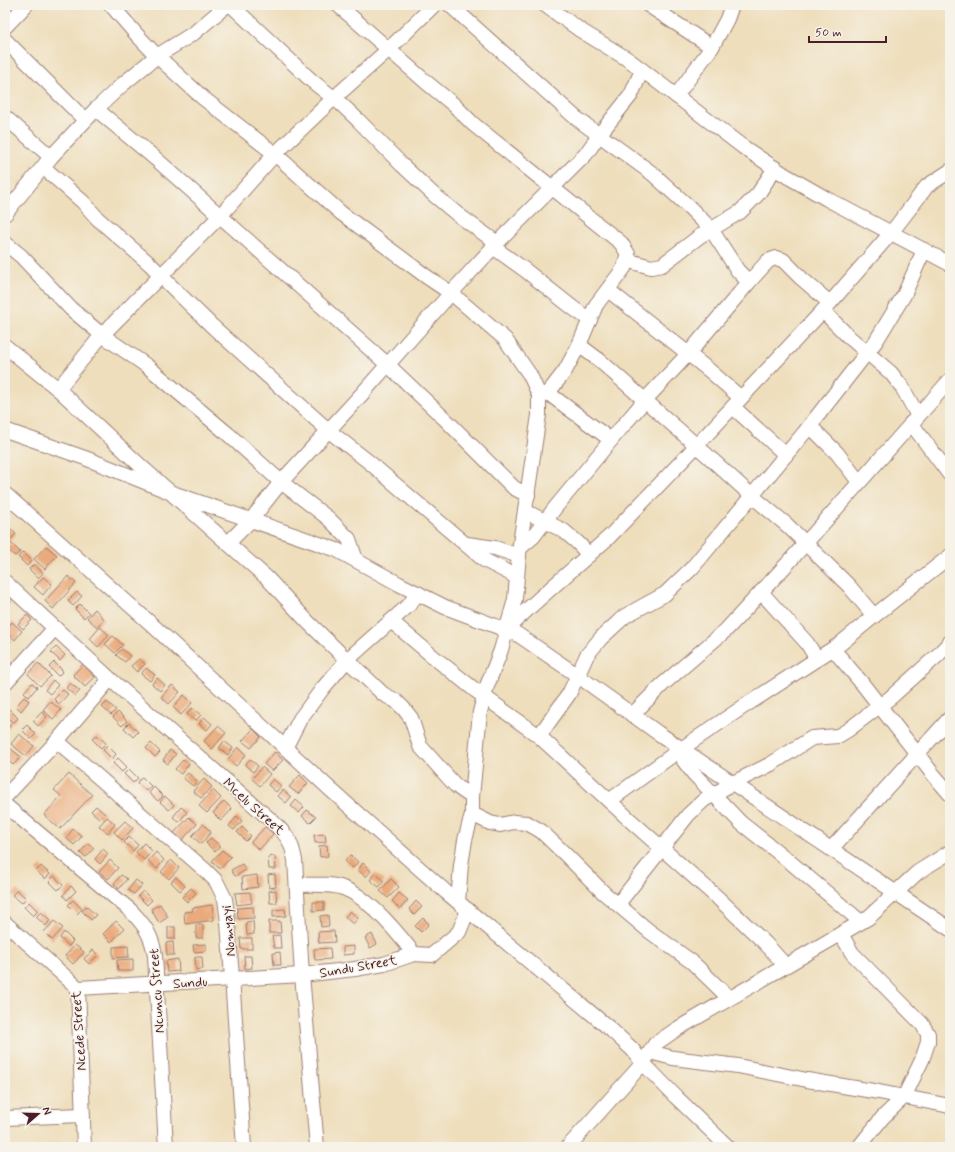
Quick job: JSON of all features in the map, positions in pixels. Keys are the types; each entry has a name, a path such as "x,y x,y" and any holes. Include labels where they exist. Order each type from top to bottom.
{"street":[{"path":"5,27 26,5"},
{"path":"111,5 157,56 203,98 275,154 341,213 427,277 451,292 506,339 544,394 611,440"},
{"path":"5,214 47,162 96,109 157,56 194,33 227,5"},
{"path":"231,5 312,81 334,98 358,120 433,194 525,270 590,320"},
{"path":"338,5 454,105 473,124 621,243 628,254 624,268 596,305 579,346 565,371 544,394 539,415 519,552 515,598 480,712 472,797 472,814 465,840 461,865 463,906 459,932 432,956 414,954"},
{"path":"58,389 102,335 220,216 275,154 334,98 389,50 434,5"},
{"path":"450,5 576,118 653,174 689,207 710,229 738,271 749,282"},
{"path":"545,5 580,30 629,60 743,147 775,168 827,199 950,264"},
{"path":"648,5 712,48"},
{"path":"676,96 712,48 732,5"},
{"path":"5,40 85,120"},
{"path":"228,543 251,520 281,482 329,431 451,292 495,245 586,154 631,95 642,70"},
{"path":"96,109 156,159 388,365 514,488 528,495"},
{"path":"5,117 98,219 151,265 212,326 329,431 369,462 484,560 517,577"},
{"path":"626,260 651,267 662,265 710,229 740,212 758,194 775,168"},
{"path":"506,630 609,537 697,446 827,307 892,233 928,186 950,171"},
{"path":"5,243 20,256 71,309 102,335 147,366 228,434 281,482 328,518 349,539 356,560"},
{"path":"539,736 569,694 587,655 601,638 625,616 665,594 692,568 810,426 876,341 904,295 924,250"},
{"path":"519,552 533,538 545,521 645,400 688,354 768,261 776,258 783,260 801,278 827,307 849,336 891,373 902,387 915,419 950,475"},
{"path":"608,290 710,371 737,403 786,455"},
{"path":"5,346 58,389 144,470 267,578 308,622 347,660 383,694 396,701 411,718 420,746 455,785 472,797"},
{"path":"579,346 599,360 752,496 787,525 849,586 874,616"},
{"path":"632,715 662,685 726,630 950,380"},
{"path":"810,426 836,453 859,482"},
{"path":"5,430 85,458 170,492 337,550 445,607 517,634 632,715 950,929"},
{"path":"5,494 149,622 331,790 463,906 632,1049 647,1058 728,1147"},
{"path":"525,511 564,531 589,555"},
{"path":"466,544 519,552"},
{"path":"609,801 743,707 840,644 950,556"},
{"name":"Mcelu Street","path":"5,582 288,837 293,847 297,885 302,975 317,1147"},
{"path":"761,592 807,643 817,659"},
{"path":"285,748 300,718 347,660 409,605 418,593"},
{"path":"391,621 436,659 539,736 719,899 766,944 785,965"},
{"path":"5,683 55,628"},
{"path":"618,904 688,814 704,800 733,783 771,764 812,738 838,736 848,730 890,698 938,655 950,642"},
{"path":"833,648 950,794"},
{"path":"5,797 57,741 110,678"},
{"path":"831,849 950,718"},
{"name":"Nomyayi","path":"57,741 187,853 216,881 225,898 244,1147"},
{"path":"682,749 684,761 712,795 741,823 789,861 861,922"},
{"name":"Ncuncu Street","path":"5,805 130,910 150,935 155,956 166,1147"},
{"path":"472,814 490,823 500,825 514,822 527,823 541,831 604,893 649,930 692,962 729,998"},
{"path":"568,1147 647,1058 655,1044 729,998 868,918 918,872 950,852"},
{"name":"Sundu Street","path":"297,885 329,885 343,888 354,894 369,905 387,922 414,954 384,964 356,969 302,975"},
{"name":"Ncede Street","path":"5,923 78,988 84,1147"},
{"path":"841,934 852,953 922,1024 928,1034 928,1042 922,1060 904,1097 884,1117 859,1147"},
{"name":"Sundu","path":"78,988 302,975"},
{"path":"647,1058 673,1058 738,1066 950,1106"},
{"path":"5,1118 83,1115"}],"building":[{"path":"5,524 16,534 5,545"},
{"path":"11,543 20,552 15,556 6,548"},
{"path":"46,546 57,555 45,569 34,559"},
{"path":"23,552 32,561 27,566 18,557"},
{"path":"34,564 43,573 38,578 29,569"},
{"path":"68,576 76,583 53,609 45,601"},
{"path":"43,577 52,584 43,595 34,587"},
{"path":"77,592 82,596 73,606 68,601"},
{"path":"5,596 11,601 5,608"},
{"path":"80,604 89,613 84,618 75,609"},
{"path":"95,609 104,619 97,627 87,618"},
{"path":"27,615 32,620 23,629 18,624"},
{"path":"12,622 22,631 15,640 5,631"},
{"path":"100,627 109,635 98,647 90,639"},
{"path":"5,635 11,641 5,647"},
{"path":"113,636 123,645 115,653 105,644"},
{"path":"56,647 65,655 60,661 51,652"},
{"path":"122,649 130,656 125,662 116,655"},
{"path":"5,657 11,663 5,670"},
{"path":"139,659 145,664 137,672 131,666"},
{"path":"54,662 63,671 58,676 49,667"},
{"path":"38,663 51,676 40,686 28,674"},
{"path":"83,664 95,677 85,687 73,675"},
{"path":"146,668 155,675 150,681 141,674"},
{"path":"157,678 165,685 160,691 152,684"},
{"path":"53,680 58,685 50,694 45,690"},
{"path":"32,683 37,687 29,697 24,692"},
{"path":"70,683 80,691 75,696 66,688"},
{"path":"172,685 180,692 169,704 161,697"},
{"path":"63,690 68,694 59,704 54,699"},
{"path":"184,695 192,703 181,715 173,707"},
{"path":"24,697 29,701 21,711 16,706"},
{"path":"50,701 61,710 53,719 43,710"},
{"path":"107,702 116,710 111,715 102,707"},
{"path":"192,708 201,715 195,721 187,714"},
{"path":"9,709 18,718 13,723 5,715"},
{"path":"42,712 47,717 38,726 33,721"},
{"path":"118,712 127,721 122,726 113,717"},
{"path":"204,717 212,724 207,730 199,724"},
{"path":"5,720 11,725 5,731"},
{"path":"129,723 138,732 133,737 124,728"},
{"path":"27,725 36,734 31,739 22,730"},
{"path":"218,726 226,733 212,749 204,741"},
{"path":"253,729 261,737 251,748 242,741"},
{"path":"19,734 34,746 26,756 11,744"},
{"path":"97,735 106,743 101,748 92,739"},
{"path":"224,741 233,748 228,755 219,748"},
{"path":"151,743 160,752 155,757 146,748"},
{"path":"107,745 116,754 112,759 103,750"},
{"path":"238,747 246,755 236,766 228,759"},
{"path":"10,748 21,757 13,765 5,758 5,754"},
{"path":"170,750 176,754 168,764 163,760"},
{"path":"275,752 283,760 272,771 264,764"},
{"path":"118,758 127,767 122,772 113,763"},
{"path":"250,759 258,766 253,772 245,765"},
{"path":"183,760 189,764 181,774 175,769"},
{"path":"262,767 270,774 260,786 252,779"},
{"path":"129,769 138,778 133,783 124,774"},
{"path":"188,773 197,781 193,786 183,778"},
{"path":"69,774 92,795 60,829 44,815 61,796 54,790"},
{"path":"300,775 308,783 298,794 289,787"},
{"path":"142,777 151,786 146,791 137,783"},
{"path":"204,779 212,787 201,798 193,791"},
{"path":"273,779 281,786 276,792 268,785"},
{"path":"154,787 163,796 158,801 149,793"},
{"path":"213,790 221,798 207,813 199,806"},
{"path":"283,790 291,797 286,803 278,796"},
{"path":"165,796 174,805 169,810 160,802"},
{"path":"296,800 304,807 299,813 291,806"},
{"path":"224,801 232,809 221,821 213,813"},
{"path":"96,806 105,814 100,819 91,811"},
{"path":"181,807 187,812 179,822 173,817"},
{"path":"307,810 316,817 310,823 302,816"},
{"path":"237,816 242,821 234,830 229,826"},
{"path":"107,817 115,824 108,833 99,826"},
{"path":"189,817 197,824 182,840 174,833"},
{"path":"125,821 133,828 122,840 114,832"},
{"path":"203,824 211,832 201,844 192,836"},
{"path":"242,827 251,836 246,841 237,832"},
{"path":"265,827 273,834 259,850 251,842"},
{"path":"73,829 82,836 74,845 66,838"},
{"path":"325,834 326,842 315,843 314,835"},
{"path":"129,837 138,845 133,851 124,842"},
{"path":"211,838 220,846 215,852 206,843"},
{"path":"88,843 94,848 86,857 80,853"},
{"path":"144,843 152,851 144,860 136,852"},
{"path":"327,845 328,856 320,857 319,846"},
{"path":"103,849 108,854 100,864 95,859"},
{"path":"222,850 231,857 220,869 212,861"},
{"path":"156,852 164,860 157,869 148,861"},
{"path":"350,855 358,862 353,868 345,861"},
{"path":"275,856 276,869 269,869 268,857"},
{"path":"110,860 118,868 108,879 99,872"},
{"path":"171,860 179,868 169,879 161,872"},
{"path":"363,863 371,871 366,877 358,870"},
{"path":"242,864 246,870 235,876 231,870"},
{"path":"41,866 50,874 45,879 36,871"},
{"path":"375,873 384,881 379,887 370,880"},
{"path":"275,874 276,887 269,888 268,875"},
{"path":"121,875 127,879 119,889 114,884"},
{"path":"257,875 258,887 243,889 242,877"},
{"path":"54,876 63,885 58,890 49,881"},
{"path":"176,877 185,886 180,891 171,882"},
{"path":"391,879 399,887 388,898 380,891"},
{"path":"136,880 142,885 134,894 128,890"},
{"path":"71,886 76,891 67,900 63,895"},
{"path":"191,888 196,893 187,902 182,897"},
{"path":"17,890 26,898 22,903 12,895"},
{"path":"276,890 277,903 270,903 269,891"},
{"path":"143,891 152,900 147,905 138,896"},
{"path":"250,892 252,903 237,905 235,893"},
{"path":"399,893 408,900 400,909 392,901"},
{"path":"73,900 82,909 77,914 68,905"},
{"path":"416,901 422,907 414,915 409,909"},
{"path":"29,902 38,911 33,916 24,907"},
{"path":"313,902 324,902 324,910 313,911"},
{"path":"160,904 168,917 159,923 151,909"},
{"path":"212,905 214,920 185,924 184,912 193,911 192,908"},
{"path":"86,906 96,915 91,920 82,911"},
{"path":"253,907 254,918 238,919 237,908"},
{"path":"285,909 286,916 273,917 273,910"},
{"path":"350,911 358,918 353,924 345,917"},
{"path":"41,912 50,920 46,926 36,917"},
{"path":"328,915 329,926 321,927 320,916"},
{"path":"423,918 429,924 421,932 415,926"},
{"path":"54,921 63,928 52,940 44,932"},
{"path":"116,921 124,929 111,942 103,934"},
{"path":"253,921 254,934 247,935 246,922"},
{"path":"269,921 280,921 281,933 269,933"},
{"path":"196,925 203,925 203,938 196,938"},
{"path":"168,927 175,927 175,939 168,939"},
{"path":"334,931 335,942 319,943 318,932"},
{"path":"64,932 73,941 69,946 60,938"},
{"path":"372,934 377,944 370,948 365,938"},
{"path":"280,935 281,948 274,948 272,936"},
{"path":"240,938 252,938 252,949 241,949"},
{"path":"173,942 174,955 167,955 166,943"},
{"path":"206,944 206,951 194,952 193,945"},
{"path":"75,945 84,952 73,964 65,956"},
{"path":"128,946 129,957 113,958 113,947"},
{"path":"354,946 354,954 343,955 343,947"},
{"path":"330,948 331,959 315,960 314,949"},
{"path":"93,950 98,955 89,964 84,959"},
{"path":"280,952 281,965 274,965 273,953"},
{"path":"244,956 251,956 252,968 245,969"},
{"path":"195,957 202,957 203,969 196,970"},
{"path":"133,959 133,971 118,971 117,960"},
{"path":"178,959 179,971 167,972 166,961"}]}
